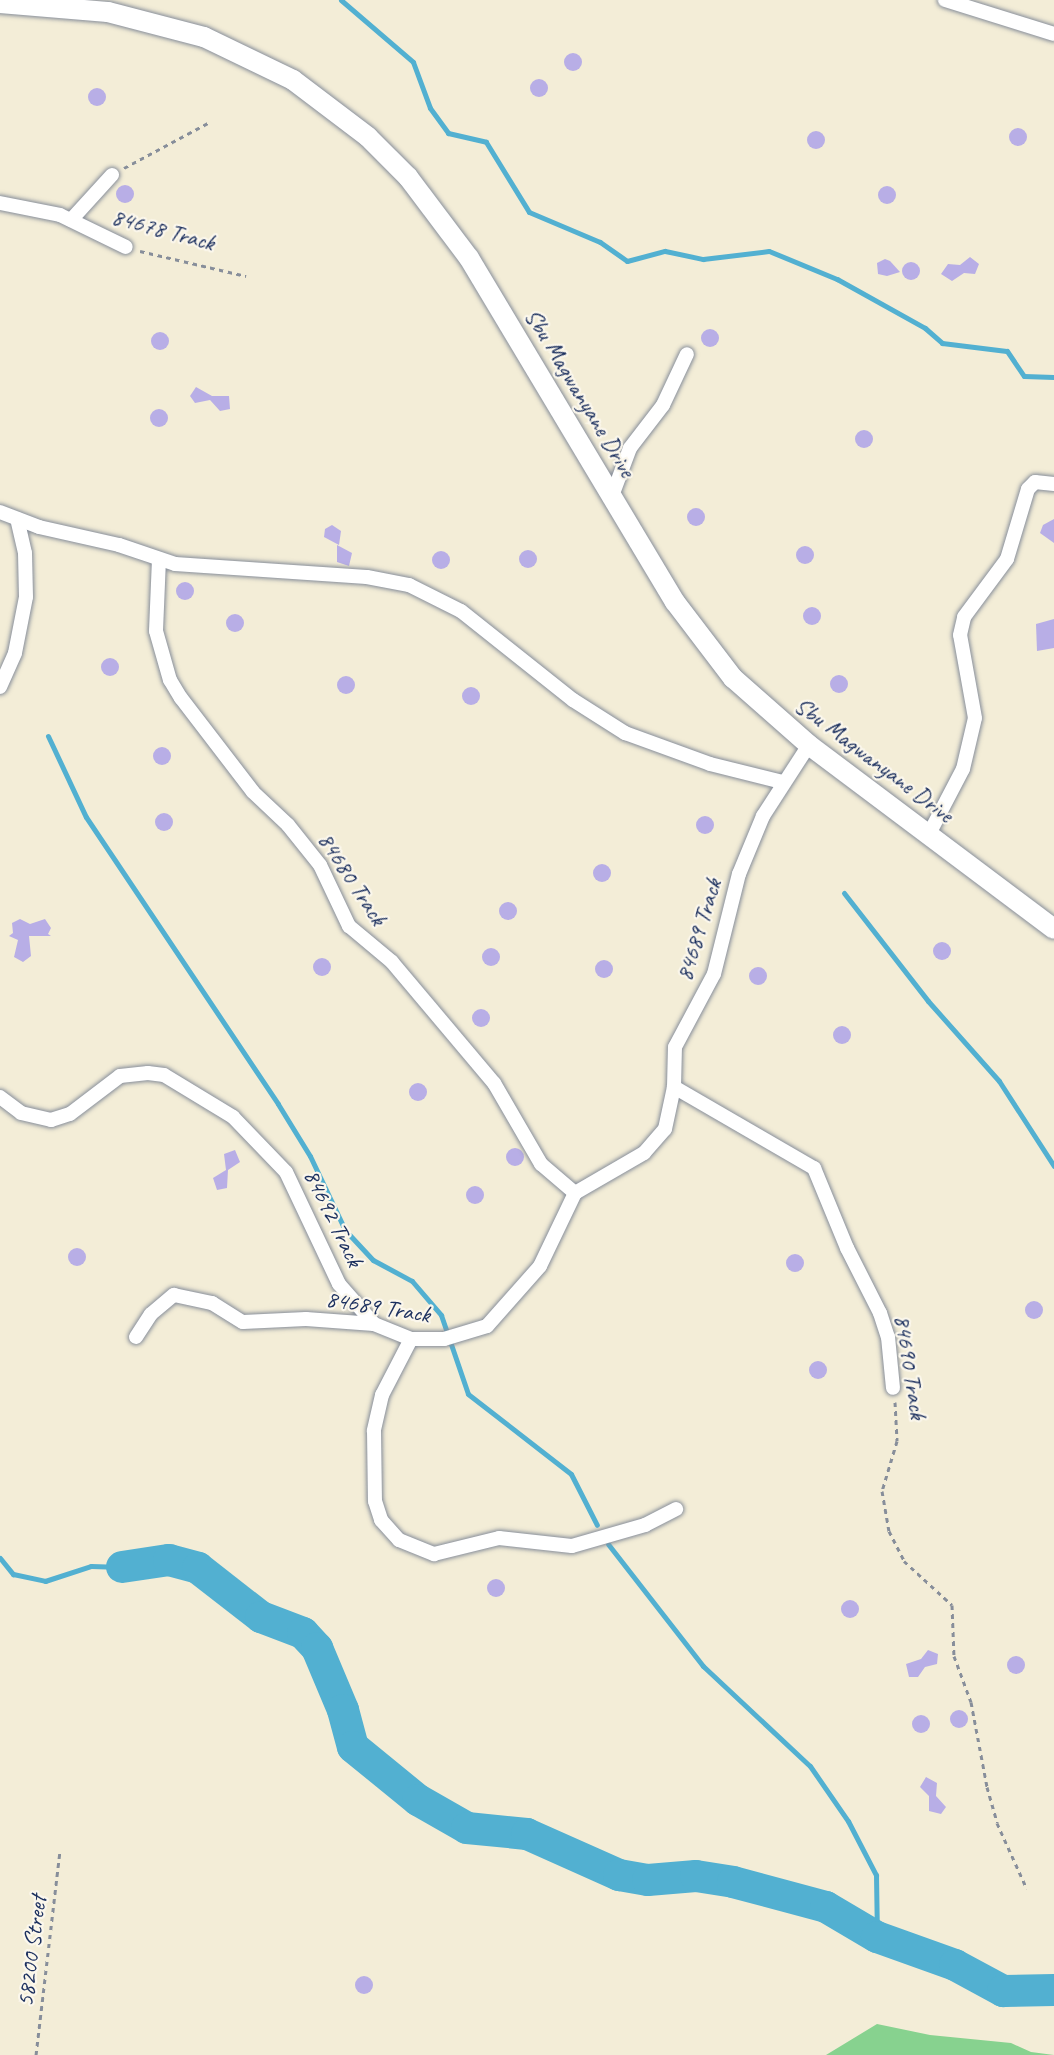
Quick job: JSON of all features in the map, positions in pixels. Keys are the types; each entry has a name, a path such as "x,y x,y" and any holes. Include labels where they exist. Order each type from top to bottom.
{"main road":[{"name":"Sbu Magwanyane Drive","path":"0,3 72,8 166,24 256,60 338,112 408,177 463,249 697,635 744,691 809,746 1054,929"}],"street":[{"path":"945,0 1054,34"},
{"path":"72,220 112,175"},
{"name":"84678 Track","path":"0,203 49,212 72,220 126,248"},
{"path":"612,496 630,448 663,405 687,354"},
{"path":"929,834 963,769 975,718 960,635 963,617 1007,559 1028,489 1035,482 1054,484"},
{"path":"0,512 16,519 159,559 221,570 367,577 418,589 461,611 573,700 626,733 710,764 783,782"},
{"path":"0,687 15,653 26,597 25,553 16,519"},
{"name":"84680 Track","path":"159,559 156,631 170,680 181,698 252,792 288,825 320,865 353,931 392,962 494,1083 541,1164 575,1193"},
{"name":"84689 Track","path":"136,1337 151,1314 174,1296 212,1303 243,1322 306,1319 374,1324 411,1339 444,1339 487,1326 540,1266 575,1193 656,1144 665,1129 674,1087 675,1047 714,974 739,874 763,816 783,782 809,746"},
{"name":"84692 Track","path":"0,1098 21,1113 51,1120 70,1114 120,1076 148,1073 164,1075 233,1117 286,1172 339,1284 374,1324"},
{"name":"84690 Track","path":"674,1087 814,1167 847,1248 880,1313 888,1337 893,1388"},
{"path":"411,1339 382,1395 374,1431 375,1502 381,1520 399,1540 434,1554 499,1538 572,1546 645,1525 676,1509"}],"path":[{"path":"112,175 208,123"},
{"name":"84678 Track","path":"126,248 246,276"},
{"name":"84690 Track","path":"893,1388 897,1441 882,1491 889,1531 903,1561 952,1605 954,1656 971,1702 987,1787 997,1823 1027,1889"},
{"name":"58200 Street","path":"36,2055 60,1851"}],"green space":[{"path":"877,2024 930,2035 1011,2043 1031,2052 1054,2055 826,2055"}],"building":[{"path":"573,53 579,56 582,62 579,68 573,71 567,68 564,62 567,56"},
{"path":"539,79 545,82 548,88 545,94 539,97 533,94 530,88 533,82"},
{"path":"97,88 103,91 106,97 103,103 97,106 91,103 88,97 91,91"},
{"path":"1018,128 1024,131 1027,137 1024,143 1018,146 1012,143 1009,137 1012,131"},
{"path":"816,131 822,134 825,140 822,146 816,149 810,146 807,140 810,134"},
{"path":"125,185 131,188 134,194 131,200 125,203 119,200 116,194 119,188"},
{"path":"887,186 893,189 896,195 893,201 887,204 881,201 878,195 881,189"},
{"path":"970,257 979,264 975,274 964,273 952,281 941,274 948,264 960,265"},
{"path":"885,259 900,272 887,276 878,274 877,263"},
{"path":"911,262 917,265 920,271 917,277 911,280 905,277 902,271 905,265"},
{"path":"710,329 716,332 719,338 716,344 710,347 704,344 701,338 704,332"},
{"path":"160,332 166,335 169,341 166,347 160,350 154,347 151,341 154,335"},
{"path":"196,387 212,396 229,396 230,409 220,411 210,400 195,403 190,396"},
{"path":"159,409 165,412 168,418 165,424 159,427 153,424 150,418 153,412"},
{"path":"864,430 870,433 873,439 870,445 864,448 858,445 855,439 858,433"},
{"path":"696,508 702,511 705,517 702,523 696,526 690,523 687,517 690,511"},
{"path":"1054,519 1054,543 1040,533 1043,525"},
{"path":"332,525 341,531 339,545 324,537 325,529"},
{"path":"337,545 352,553 349,566 337,562"},
{"path":"805,546 811,549 814,555 811,561 805,564 799,561 796,555 799,549"},
{"path":"528,550 534,553 537,559 534,565 528,568 522,565 519,559 522,553"},
{"path":"441,551 447,554 450,560 447,566 441,569 435,566 432,560 435,554"},
{"path":"185,582 191,585 194,591 191,597 185,600 179,597 176,591 179,585"},
{"path":"812,607 818,610 821,616 818,622 812,625 806,622 803,616 806,610"},
{"path":"235,614 241,617 244,623 241,629 235,632 229,629 226,623 229,617"},
{"path":"1054,619 1054,648 1037,651 1036,624"},
{"path":"110,658 116,661 119,667 116,673 110,676 104,673 101,667 104,661"},
{"path":"839,675 845,678 848,684 845,690 839,693 833,690 830,684 833,678"},
{"path":"346,676 352,679 355,685 352,691 346,694 340,691 337,685 340,679"},
{"path":"471,687 477,690 480,696 477,702 471,705 465,702 462,696 465,690"},
{"path":"162,747 168,750 171,756 168,762 162,765 156,762 153,756 156,750"},
{"path":"164,813 170,816 173,822 170,828 164,831 158,828 155,822 158,816"},
{"path":"705,816 711,819 714,825 711,831 705,834 699,831 696,825 699,819"},
{"path":"602,864 608,867 611,873 608,879 602,882 596,879 593,873 596,867"},
{"path":"508,902 514,905 517,911 514,917 508,920 502,917 499,911 502,905"},
{"path":"20,919 30,924 45,919 51,928 48,934 51,936 29,936 31,956 23,962 14,957 18,940 9,936 13,933 12,923"},
{"path":"942,942 948,945 951,951 948,957 942,960 936,957 933,951 936,945"},
{"path":"491,948 497,951 500,957 497,963 491,966 485,963 482,957 485,951"},
{"path":"322,958 328,961 331,967 328,973 322,976 316,973 313,967 316,961"},
{"path":"604,960 610,963 613,969 610,975 604,978 598,975 595,969 598,963"},
{"path":"758,967 764,970 767,976 764,982 758,985 752,982 749,976 752,970"},
{"path":"481,1009 487,1012 490,1018 487,1024 481,1027 475,1024 472,1018 475,1012"},
{"path":"842,1026 848,1029 851,1035 848,1041 842,1044 836,1041 833,1035 836,1029"},
{"path":"418,1083 424,1086 427,1092 424,1098 418,1101 412,1098 409,1092 412,1086"},
{"path":"515,1148 521,1151 524,1157 521,1163 515,1166 509,1163 506,1157 509,1151"},
{"path":"235,1150 240,1162 228,1170 227,1188 217,1190 213,1178 226,1170 224,1154"},
{"path":"475,1186 481,1189 484,1195 481,1201 475,1204 469,1201 466,1195 469,1189"},
{"path":"77,1248 83,1251 86,1257 83,1263 77,1266 71,1263 68,1257 71,1251"},
{"path":"795,1254 801,1257 804,1263 801,1269 795,1272 789,1269 786,1263 789,1257"},
{"path":"1034,1301 1040,1304 1043,1310 1040,1316 1034,1319 1028,1316 1025,1310 1028,1304"},
{"path":"818,1361 824,1364 827,1370 824,1376 818,1379 812,1376 809,1370 812,1364"},
{"path":"496,1579 502,1582 505,1588 502,1594 496,1597 490,1594 487,1588 490,1582"},
{"path":"850,1600 856,1603 859,1609 856,1615 850,1618 844,1615 841,1609 844,1603"},
{"path":"928,1650 938,1654 937,1664 925,1667 918,1677 909,1677 906,1664 921,1659"},
{"path":"1016,1656 1022,1659 1025,1665 1022,1671 1016,1674 1010,1671 1007,1665 1010,1659"},
{"path":"959,1710 965,1713 968,1719 965,1725 959,1728 953,1725 950,1719 953,1713"},
{"path":"921,1715 927,1718 930,1724 927,1730 921,1733 915,1730 912,1724 915,1718"},
{"path":"926,1777 937,1783 936,1796 946,1807 941,1814 929,1811 929,1796 920,1787"},
{"path":"364,1976 370,1979 373,1985 370,1991 364,1994 358,1991 355,1985 358,1979"}],"waterway":[{"path":"341,0 413,62 430,108 448,133 486,142 529,212 600,242 627,261 665,251 703,259 769,251 837,279 925,328 942,343 1007,351 1024,376 1054,377"},
{"path":"48,736 86,817 278,1104 310,1156 345,1230 373,1260 412,1281 441,1315 468,1394 571,1474 597,1525"},
{"path":"844,893 928,1001 999,1081 1054,1166"},
{"path":"608,1544 703,1666 810,1766 848,1821 876,1875 877,1937"},
{"path":"0,1558 13,1574 45,1581 91,1566 122,1567"},
{"path":"122,1567 169,1560 198,1568 261,1617 303,1633 317,1648 343,1710 353,1747 418,1800 467,1828 527,1834 619,1875 648,1880 696,1876 733,1882 826,1907 877,1937 955,1965 1003,1991 1054,1990"}]}
